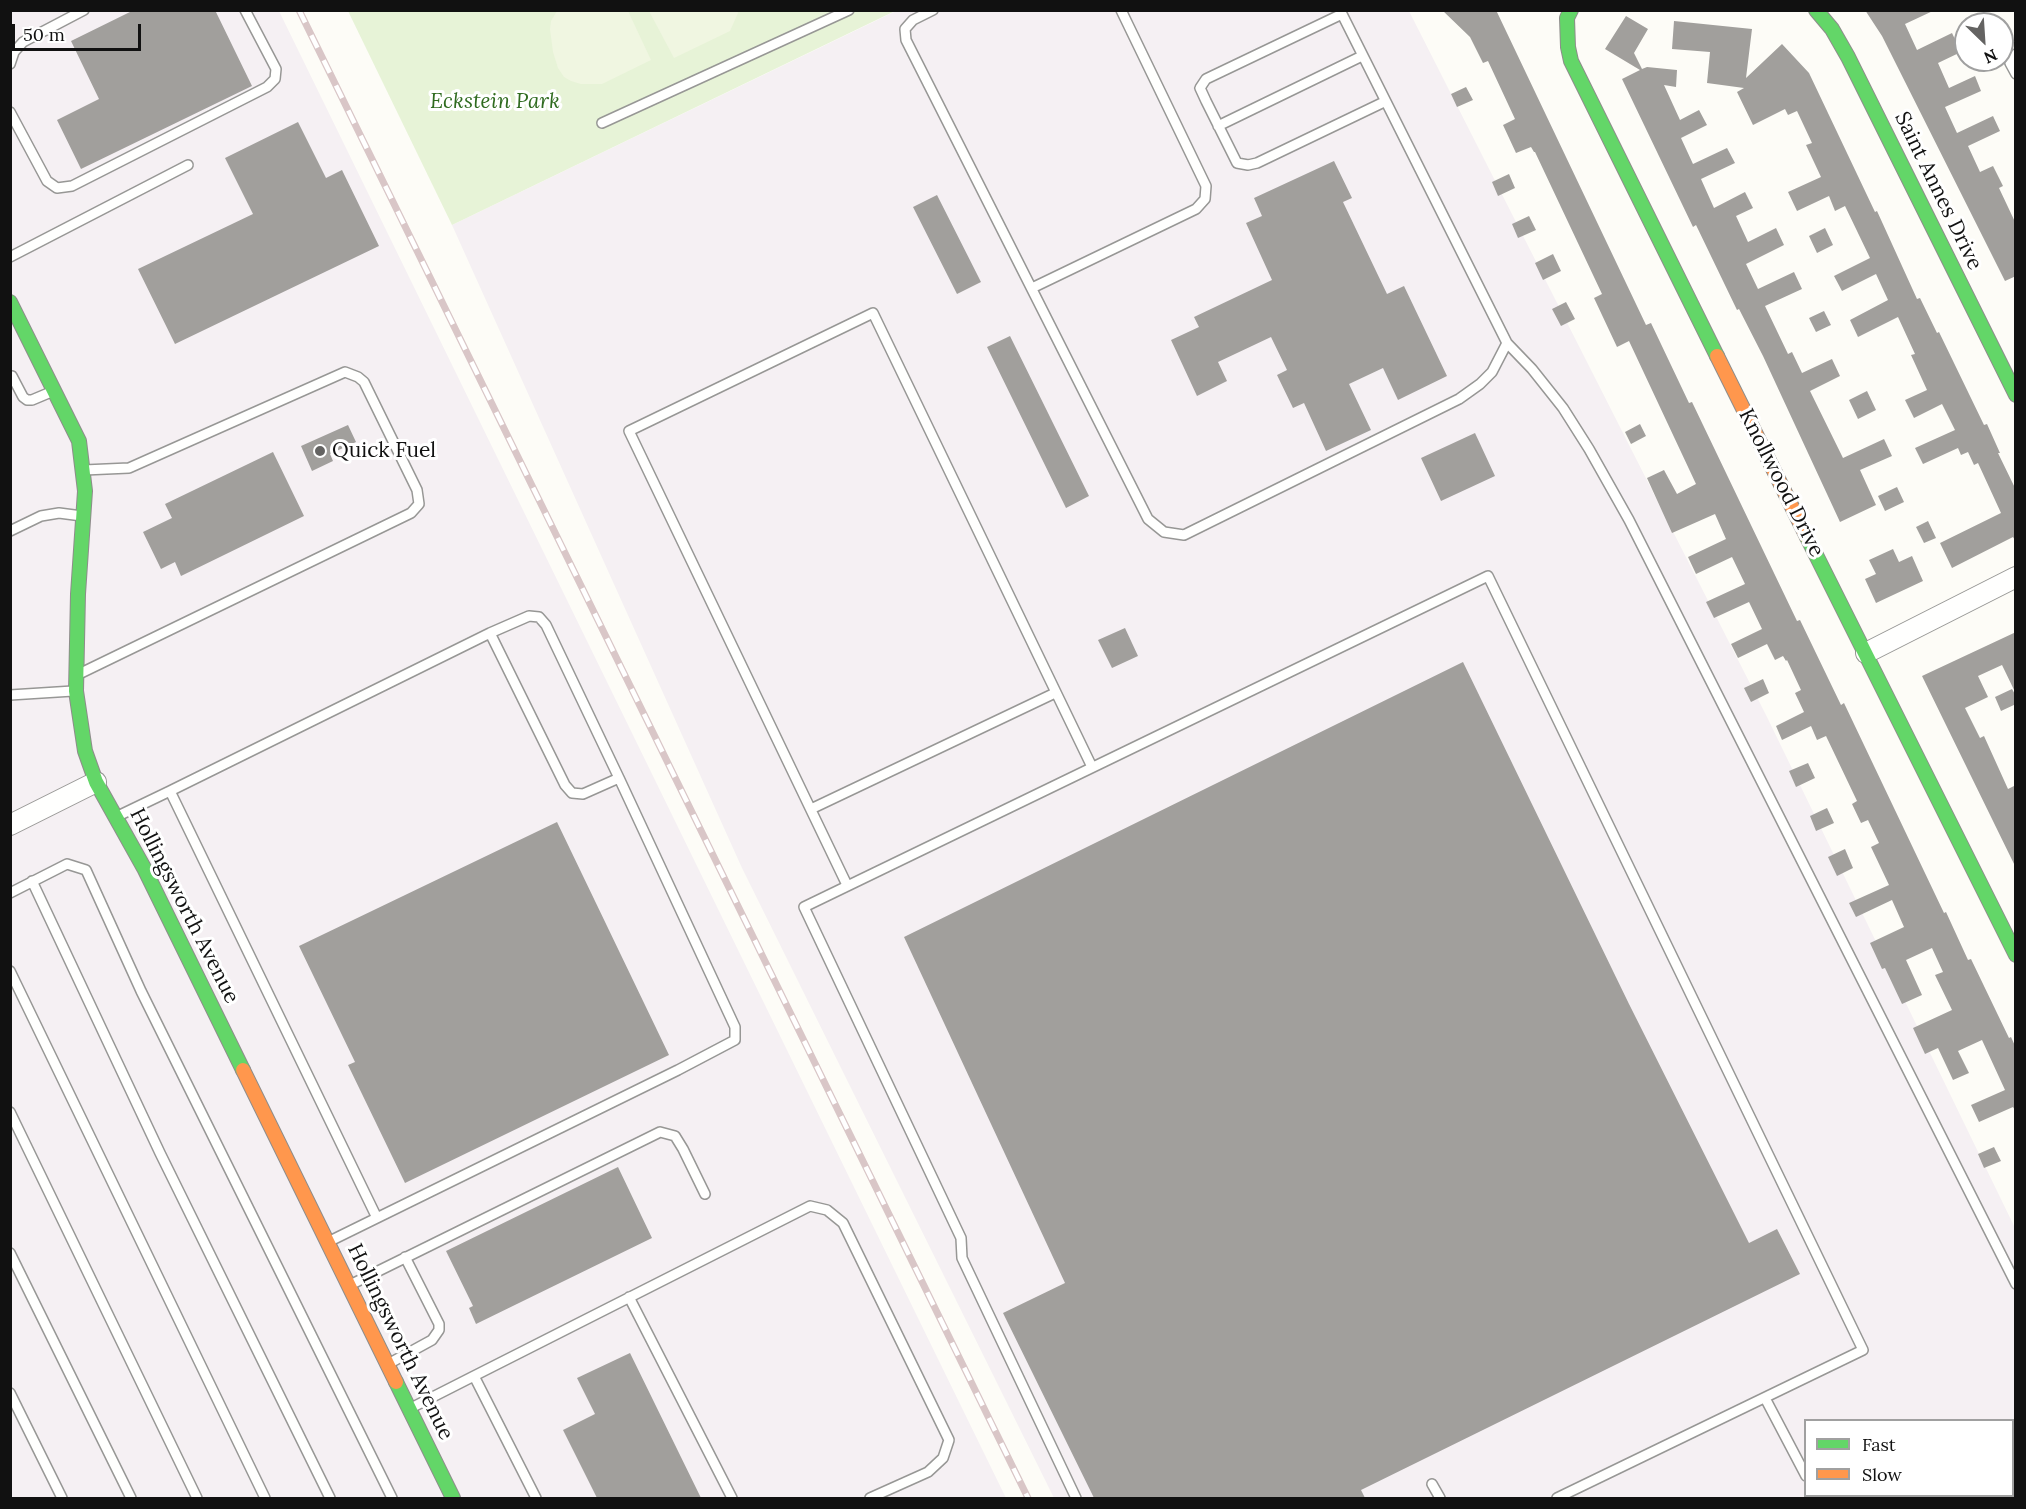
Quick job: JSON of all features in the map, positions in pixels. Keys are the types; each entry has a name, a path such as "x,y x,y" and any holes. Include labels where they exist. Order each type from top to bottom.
{"street":[{"name":"Saint Annes Drive","path":"1816,10 1832,29 1848,57 2016,395"},
{"name":"Knollwood Drive","path":"1565,13 1571,61 1585,91 2016,955"},
{"name":"Hollingsworth Avenue","path":"10,302 78,441 85,491 78,594 76,691 84,751 96,782 144,868 453,1498"},
{"path":"1866,653 2016,577"},
{"path":"10,825 96,782"}],"lane":[{"path":"10,64 14,51 23,42 84,10"},
{"path":"10,112 13,124 47,181 57,188 72,186 267,87 275,79 276,69 245,10"},
{"path":"602,123 849,10"},
{"path":"933,10 913,20 905,29 906,40 1148,519 1164,532 1184,535 1459,399 1492,372 1507,343"},
{"path":"1032,288 1196,209 1204,199 1206,186 1120,10"},
{"path":"1384,102 1257,163 1248,165 1238,163 1200,88 1206,78 1341,12 1384,102 1507,343 1532,369 1563,408 1629,520 2016,1284"},
{"path":"2016,54 2010,63 2016,74"},
{"path":"1218,126 1362,56"},
{"path":"10,257 188,165"},
{"path":"847,885 629,431 873,313 1092,766"},
{"path":"76,676 411,513 419,504 417,490 364,382 345,372 129,468 82,470"},
{"path":"11,375 22,397 27,400 55,390"},
{"path":"10,531 41,516 59,513 83,517"},
{"path":"1076,1498 962,1258 961,1238 804,907 1488,576 1863,1350 1557,1498"},
{"path":"115,817 490,633 529,616 539,617 546,626 735,1027 735,1040 328,1242"},
{"path":"490,633 565,785 572,793 583,794 619,778"},
{"path":"10,695 76,691"},
{"path":"811,809 1055,693"},
{"path":"170,791 377,1218"},
{"path":"10,893 67,864 87,870 141,991 392,1498"},
{"path":"32,881 160,1153 330,1498"},
{"path":"10,971 265,1498"},
{"path":"10,1112 197,1498"},
{"path":"349,1286 660,1132 675,1136 705,1194"},
{"path":"409,1410 810,1206 827,1210 843,1224 949,1440 944,1458 928,1472 870,1498"},
{"path":"10,1253 131,1498"},
{"path":"386,1365 432,1340 439,1330 439,1324 405,1257"},
{"path":"629,1297 732,1498"},
{"path":"474,1376 536,1498"},
{"path":"10,1393 62,1498"},
{"path":"1765,1398 1804,1469"},
{"path":"1432,1484 1440,1498"}],"shaded area":[{"path":"10,11 279,11 1006,1498 11,1498"},
{"path":"896,11 1409,11 1767,717 2015,1228 2015,1441 2014,1419 1804,1419 1804,1497 1899,1497 1896,1498 1054,1498 742,868 452,225"}],"green space":[{"path":"737,10 738,13 730,31 674,58 649,11"},
{"name":"Eckstein Park","path":"348,11 895,11 452,225"},
{"path":"557,11 628,11 651,60 602,84 581,84 571,81 564,77 558,68 553,52 550,29 551,21"}],"building":[{"path":"134,10 215,10 252,86 81,169 57,120 99,99 71,41"},
{"path":"1442,10 1496,10 1646,325 1651,323 1689,403 1692,402 1797,621 1800,620 1841,705 1844,703 1944,913 1946,912 1968,960 1971,959 2009,1038 2011,1037 2016,1048 2016,1112 2013,1107 1979,1122 1971,1105 2005,1090 1982,1040 1958,1051 1969,1073 1953,1080 1938,1048 1925,1054 1913,1028 1952,1010 1935,975 1943,972 1932,948 1906,960 1922,995 1902,1004 1870,943 1904,927 1892,900 1856,917 1849,903 1889,885 1871,847 1879,843 1868,820 1861,823 1852,804 1857,801 1826,736 1817,740 1811,726 1782,740 1776,726 1804,712 1795,693 1801,690 1787,660 1783,656 1775,660 1767,644 1738,658 1731,644 1762,629 1749,602 1714,618 1706,602 1745,584 1732,557 1696,574 1688,557 1726,539 1715,514 1672,533 1647,478 1664,470 1677,494 1696,484 1629,341 1617,347 1594,298 1602,294 1535,152 1531,147 1516,153 1503,125 1515,119 1488,61 1483,63 1470,37"},
{"path":"1865,10 1935,10 1905,24 1917,50 1952,33 1954,55 1938,63 1949,88 1975,76 1981,91 1945,107 1957,133 1993,116 2000,131 1968,146 1980,172 1993,166 2003,186 1999,188 2016,224 2016,276 2005,281 1882,36"},
{"path":"1626,16 1648,29 1634,53 1642,69 1647,67 1677,70 1676,87 1664,85 1680,120 1699,110 1707,125 1681,138 1693,164 1727,148 1735,163 1701,179 1714,208 1745,192 1753,208 1736,216 1748,242 1776,228 1784,245 1746,264 1758,289 1794,272 1802,289 1765,306 1788,354 1792,352 1802,373 1832,359 1840,376 1810,391 1843,458 1884,439 1892,456 1860,470 1876,505 1840,522 1763,356 1739,309 1737,310 1696,225 1693,227 1622,79 1640,70 1605,49"},
{"path":"1674,21 1752,29 1746,78 1782,44 1809,73 1875,212 1877,211 1917,299 1920,298 1937,333 1939,332 2000,453 1998,453 2016,490 2016,542 2013,537 1952,568 1940,543 2001,513 1978,463 1974,465 1968,452 1961,455 1958,448 1923,464 1915,448 1955,430 1942,404 1914,418 1905,400 1927,390 1911,355 1915,354 1898,317 1858,337 1850,320 1888,300 1876,274 1842,291 1834,276 1870,258 1845,206 1835,211 1829,196 1797,211 1788,192 1821,177 1806,145 1812,143 1797,111 1788,115 1785,109 1753,125 1737,92 1744,88 1707,83 1710,52 1672,49"},
{"path":"1466,87 1473,100 1457,107 1451,94"},
{"path":"298,122 326,178 342,170 379,246 175,344 138,269 253,214 225,158"},
{"path":"1334,161 1352,198 1343,202 1387,294 1404,286 1447,376 1398,400 1383,368 1349,384 1371,430 1326,451 1304,403 1293,408 1277,375 1287,370 1271,337 1218,362 1227,381 1197,396 1171,340 1199,327 1194,317 1272,280 1246,223 1262,216 1254,198"},
{"path":"1509,174 1515,188 1498,196 1492,182"},
{"path":"937,195 981,282 957,294 913,207"},
{"path":"1529,216 1536,230 1518,238 1512,224"},
{"path":"1825,228 1833,245 1817,253 1809,236"},
{"path":"1553,254 1561,271 1543,280 1535,263"},
{"path":"1566,302 1575,319 1561,326 1552,309"},
{"path":"1824,311 1831,325 1816,332 1809,318"},
{"path":"1010,336 1089,496 1066,508 987,347"},
{"path":"1867,391 1876,410 1858,419 1849,400"},
{"path":"1640,424 1646,436 1631,444 1625,432"},
{"path":"348,425 356,442 330,454 333,461 312,471 301,446"},
{"path":"1475,433 1495,476 1441,501 1421,458"},
{"path":"273,452 304,516 181,576 175,562 161,569 143,532 172,518 165,504"},
{"path":"1897,487 1904,502 1885,511 1878,496"},
{"path":"1928,521 1936,538 1924,543 1916,527"},
{"path":"1893,549 1899,562 1912,556 1923,581 1876,603 1865,579 1876,574 1869,560"},
{"path":"1125,628 1138,656 1112,668 1098,640"},
{"path":"2016,632 2016,694 2002,665 1978,676 1988,697 1965,708 1980,738 1984,736 2008,789 2016,785 2016,868 1922,676"},
{"path":"1463,662 1629,1004 1749,1243 1777,1229 1800,1274 1361,1490 1365,1498 1094,1498 1003,1313 1065,1283 904,937"},
{"path":"1763,679 1769,693 1751,702 1744,688"},
{"path":"2012,689 2016,696 2016,704 2001,711 1995,697"},
{"path":"1808,763 1815,778 1796,787 1789,771"},
{"path":"1827,808 1834,823 1816,831 1810,816"},
{"path":"557,822 669,1055 405,1183 348,1065 355,1062 299,946"},
{"path":"1845,849 1853,868 1837,876 1828,857"},
{"path":"1994,1147 2001,1161 1984,1168 1978,1154"},
{"path":"618,1167 652,1238 476,1324 469,1308 473,1306 446,1251"},
{"path":"630,1353 701,1498 597,1498 563,1430 595,1414 577,1378"}],"railway":[{"path":"299,10 1028,1498"}],"traffic: fast":[{"path":"1571,10 1567,18 1571,61 1717,356"},
{"path":"1816,10 1832,29 1848,57 2016,395"},
{"path":"10,302 79,441 85,491 78,594 76,691 85,751 96,782 144,868 243,1070"},
{"path":"1807,537 2016,955"},
{"path":"396,1382 453,1498"}],"traffic: slow":[{"path":"1717,356 1807,537"},
{"path":"243,1070 396,1382"}],"place":[{"name":"Quick Fuel","path":"320,451"}]}
